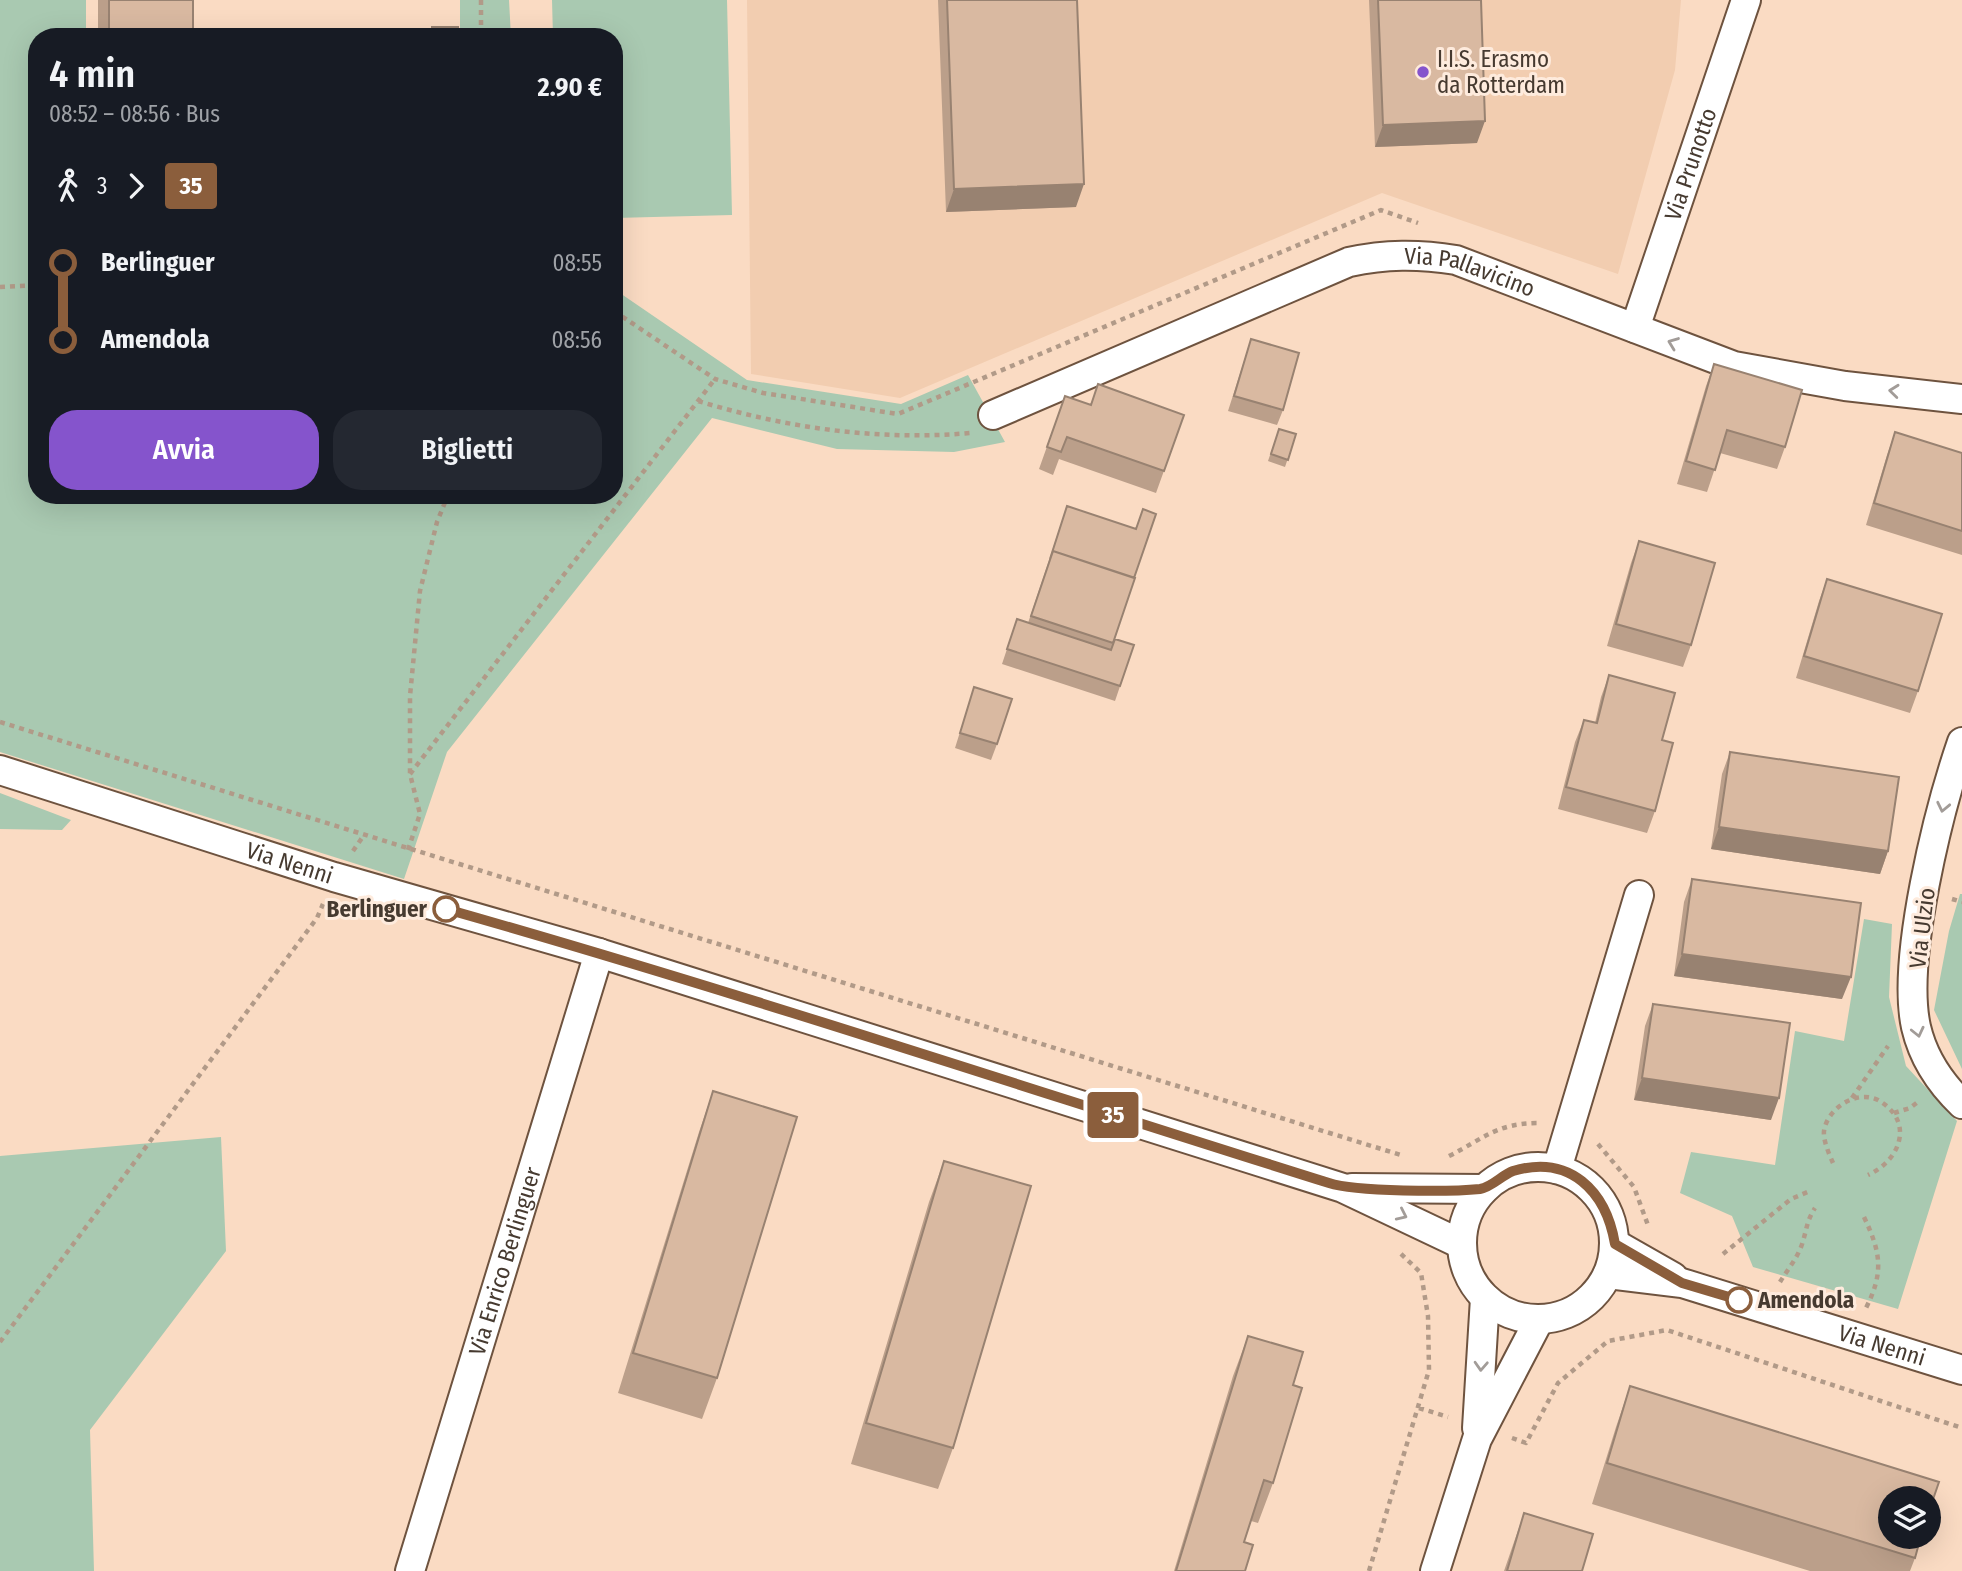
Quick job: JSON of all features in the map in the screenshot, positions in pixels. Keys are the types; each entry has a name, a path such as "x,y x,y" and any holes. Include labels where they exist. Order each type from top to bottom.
{"street":[{"name":"Via Prunotto","path":"1635,328 1746,0"},
{"name":"Via Pallavicino","path":"993,415 1349,262 1379,255 1419,254 1456,260 1734,366 1845,386 1962,399"},
{"name":"Via Ulzio","path":"1962,742 1947,785 1924,892 1916,954 1916,1024 1922,1046 1936,1074 1962,1104"},
{"name":"Via Nenni","path":"0,769 334,877 599,953 1343,1188 1401,1201 1484,1189"},
{"path":"1557,1169 1639,895"},
{"name":"Via Enrico Berlinguer","path":"410,1571 599,953"},
{"path":"1533,1167 1557,1169 1574,1175 1593,1190 1610,1217 1615,1244 1608,1274 1592,1297 1570,1313 1539,1320 1510,1314 1485,1298 1465,1269 1461,1244 1467,1213 1484,1189 1509,1172 1533,1167"},
{"name":"Via Nenni","path":"1401,1201 1461,1244"},
{"name":"Via Nenni","path":"1615,1244 1682,1283"},
{"name":"Via Nenni","path":"1608,1274 1682,1283 1962,1370"},
{"path":"1479,1431 1485,1298"},
{"path":"1434,1571 1479,1431 1539,1320"}],"path":[{"path":"481,0 481,28"},
{"path":"0,288 28,286"},
{"path":"623,317 715,379 762,393"},
{"path":"623,498 715,379"},
{"path":"698,401 803,428 924,437 982,432 993,415"},
{"path":"408,850 420,814 410,774 410,696 420,592 437,522 444,504"},
{"path":"410,774 618,504"},
{"path":"0,722 1416,1159 1390,1243 1421,1273 1428,1316 1430,1370 1369,1571"},
{"path":"0,1342 317,918 334,877 364,835"},
{"path":"1833,1163 1824,1132 1833,1111 1852,1098 1891,1041 1916,1024"},
{"path":"1852,1098 1876,1099 1894,1113 1901,1135 1894,1157 1868,1175"},
{"path":"1445,1157 1495,1129 1516,1123 1539,1123 1596,1140 1634,1187 1650,1230 1657,1236"},
{"path":"1723,1254 1791,1199 1811,1191"},
{"path":"1789,1291 1776,1287 1796,1257 1803,1241 1806,1222 1815,1208"},
{"path":"1854,1336 1877,1286 1880,1266 1876,1241 1864,1217"},
{"path":"1419,1408 1479,1431 1526,1443 1558,1383 1608,1341 1667,1330 1962,1428"}],"shaded area":[{"path":"747,0 1681,0 1675,70 1618,274 1382,193 900,398 751,374"}],"green space":[{"path":"0,0 86,0 86,28 28,28 28,504 623,504 623,295 747,380 901,404 968,375 1005,442 954,452 837,449 712,418 447,752 404,879 0,752"},
{"path":"460,0 509,0 511,28 460,28"},
{"path":"552,0 727,0 732,215 623,218 623,28 553,28"},
{"path":"0,793 71,820 62,830 0,829"},
{"path":"1960,894 1962,1069 1934,1010 1949,931"},
{"path":"1864,919 1892,924 1889,997 1906,1066 1957,1121 1898,1309 1753,1267 1732,1216 1680,1193 1691,1152 1775,1165 1795,1031 1844,1041"},
{"path":"221,1137 226,1251 90,1430 94,1571 0,1571 0,1156"}],"building":[{"path":"109,0 193,0 193,28 109,28"},
{"path":"947,0 1077,0 1084,184 954,189"},
{"name":"I.I.S. Erasmo da Rotterdam","path":"1378,0 1481,0 1485,121 1383,125"},
{"path":"1251,339 1299,353 1283,410 1234,396"},
{"path":"1714,364 1802,390 1785,447 1727,430 1715,470 1686,461"},
{"path":"1098,384 1184,415 1164,471 1067,437 1061,452 1047,447 1065,396 1091,405"},
{"path":"1279,429 1296,434 1288,460 1271,454"},
{"path":"1895,432 1962,453 1962,531 1874,503"},
{"path":"1067,506 1136,529 1143,509 1156,514 1134,578 1053,551 1050,559"},
{"path":"1639,541 1715,563 1691,645 1616,624"},
{"path":"1053,551 1135,578 1113,643 1031,616"},
{"path":"1827,579 1942,614 1918,691 1804,656"},
{"path":"1017,619 1111,650 1115,639 1134,645 1120,686 1007,649"},
{"path":"1609,675 1675,693 1662,740 1673,743 1655,811 1566,787 1584,720 1597,723"},
{"path":"974,687 1012,699 997,744 960,733"},
{"path":"1730,752 1899,777 1888,851 1719,827"},
{"path":"1692,879 1861,903 1851,977 1682,954"},
{"path":"1653,1004 1790,1023 1779,1098 1642,1078"},
{"path":"713,1091 797,1117 717,1378 633,1353"},
{"path":"944,1161 1031,1186 953,1448 866,1423"},
{"path":"1248,1336 1303,1352 1293,1385 1302,1388 1273,1483 1264,1480 1244,1542 1253,1545 1245,1571 1176,1571"},
{"path":"1630,1386 1939,1482 1938,1486 1878,1486 1878,1547 1607,1463"},
{"path":"1524,1513 1593,1534 1582,1571 1507,1571"},
{"path":"1886,1549 1917,1549 1915,1558"}],"bus line":[{"name":"35","path":"446,909 599,953 1343,1188 1484,1189 1509,1172 1533,1167 1557,1169 1574,1175 1593,1190 1610,1217 1615,1244 1682,1283 1739,1300"}],"place":[{"name":"I.I.S. Erasmo da Rotterdam","path":"1423,72"},
{"name":"Berlinguer","path":"446,909"},
{"name":"Amendola","path":"1739,1300"}]}
